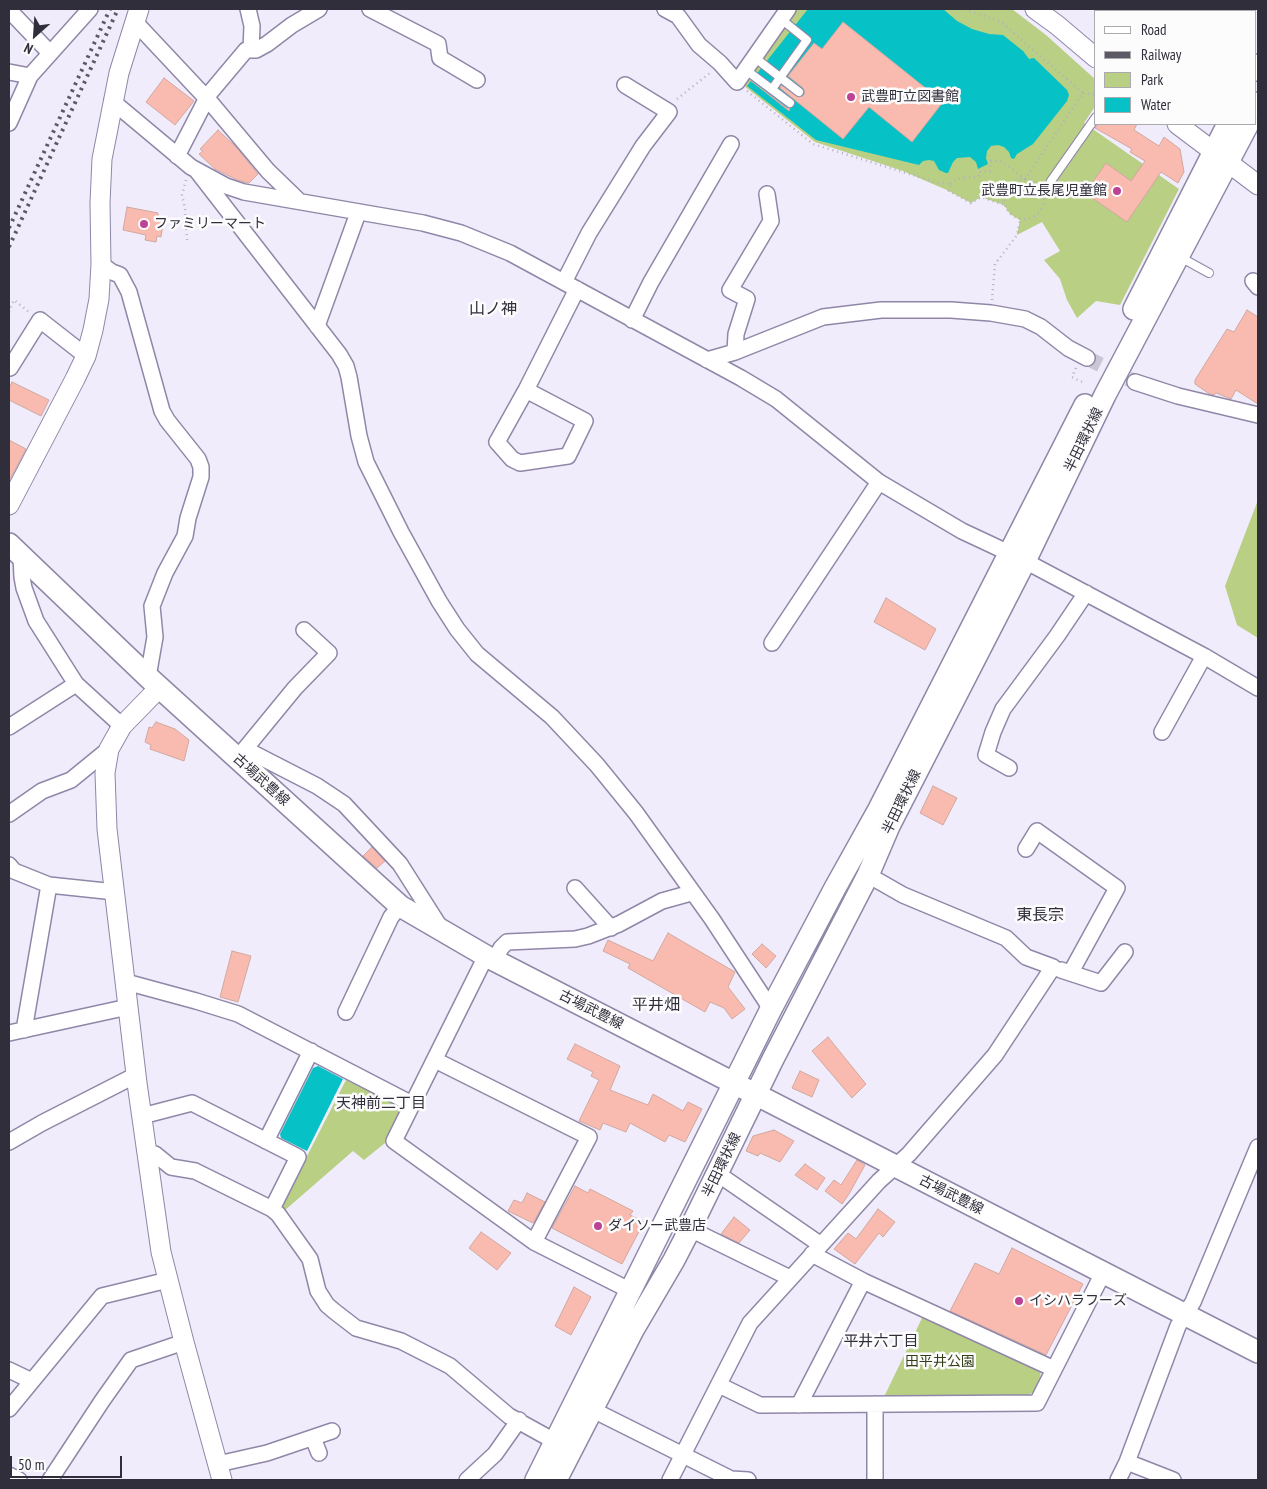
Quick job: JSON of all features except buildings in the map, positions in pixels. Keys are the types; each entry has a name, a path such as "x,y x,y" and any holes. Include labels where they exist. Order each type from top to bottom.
{"main road":[{"name":"半田環状線","path":"536,1480 771,1009 835,888 1106,395 1178,256 1220,157 1228,125"},
{"name":"半田環状線","path":"556,1480 633,1330 674,1260 718,1174 756,1094 868,875 889,826 1017,557 1220,157 1247,125"},
{"name":"古場武豊線","path":"15,550 154,682 241,754 400,906 491,958 1258,1352"}],"street":[{"path":"9,123 30,76 90,9"},
{"path":"248,9 252,26 251,50"},
{"path":"177,156 209,94 246,50 256,50 267,44 319,9"},
{"path":"370,9 438,44 440,58 477,80"},
{"path":"665,9 678,16 699,44 720,62 736,82 784,14"},
{"path":"1035,9 1094,56"},
{"path":"9,10 50,52"},
{"path":"137,15 268,171 298,200"},
{"path":"9,505 51,427 86,356 93,330 99,299 102,264 100,203 102,159 119,73 137,15"},
{"path":"9,72 30,76"},
{"path":"526,390 585,421 568,456 520,463 512,459 497,442 526,390 570,285 589,233 643,146 669,112 625,85"},
{"path":"112,102 197,171 226,186 244,192 423,223 461,233 510,253 776,399 879,482 962,532 1017,557 1086,593 1204,656 1258,688"},
{"path":"1178,125 1258,185"},
{"path":"632,320 651,282 731,144"},
{"path":"197,171 339,354 346,366 359,436 366,462 375,483 443,608 477,654 552,717 597,765 636,814 691,893 712,918 771,1009"},
{"path":"734,352 736,334 747,300 730,290 771,221 767,194"},
{"path":"317,326 358,213"},
{"path":"102,264 120,275 129,292 162,411 198,459 201,467 201,477 188,518 185,536 165,573 152,606 155,637 154,682 122,726 109,749 105,773 107,829 146,1154 161,1252 220,1472 332,1431"},
{"path":"707,360 734,352 823,317 881,310 951,310 1025,319 1040,327 1068,348 1087,358"},
{"path":"10,368 40,320 86,356"},
{"path":"1135,382 1178,396 1258,415"},
{"path":"772,644 879,482"},
{"path":"15,550 24,588 36,621 76,684 122,726"},
{"path":"1009,768 986,754 1003,709 1086,593"},
{"path":"304,630 329,653 295,688 241,754 317,786 344,804 400,864 442,931"},
{"path":"1162,732 1204,656"},
{"path":"9,727 76,684"},
{"path":"9,814 42,791 71,780 109,749"},
{"path":"1026,849 1038,831 1118,888 1071,972"},
{"path":"9,865 14,871 48,885 115,892"},
{"path":"868,875 904,895 1006,938 1026,957 1102,983 1125,952"},
{"path":"48,885 16,1032 128,1006"},
{"path":"575,888 611,928"},
{"path":"631,1291 534,1242 394,1141 435,1060 491,958 507,942 575,939 588,936 611,928 662,901 691,893"},
{"path":"346,1012 391,917 400,906"},
{"path":"670,1480 750,1323 879,1181 909,1154 995,1055 1053,967"},
{"path":"126,982 238,1014 412,1104"},
{"path":"266,1140 311,1051"},
{"path":"435,1060 589,1137 534,1242"},
{"path":"9,1142 42,1122 136,1075"},
{"path":"142,1116 192,1103 298,1157 272,1210"},
{"path":"1118,1480 1127,1462 1178,1326 1194,1302 1258,1147"},
{"path":"146,1154 155,1154 171,1167 195,1171 278,1214 310,1259 318,1291 327,1305 334,1311 356,1328 401,1340 450,1366 502,1411 556,1442"},
{"path":"718,1174 817,1250 863,1281 1054,1369"},
{"path":"690,1229 790,1278"},
{"path":"719,1385 760,1405 1037,1404 1103,1273"},
{"path":"9,1410 102,1296 168,1280"},
{"path":"799,1405 863,1281"},
{"path":"50,1480 131,1360 184,1342"},
{"path":"9,1370 32,1382"},
{"path":"874,1404 875,1480"},
{"path":"592,1410 731,1479 748,1480"},
{"path":"467,1480 495,1454 519,1420"},
{"path":"313,1438 319,1453"},
{"path":"1127,1462 1173,1480"},
{"path":"9,1475 19,1480"}],"lane":[{"path":"772,89 808,40 784,14"},
{"path":"750,63 781,78 799,92"},
{"path":"750,63 772,89 790,103"},
{"path":"1051,181 1094,120"},
{"path":"1178,256 1209,273"}],"path":[{"path":"964,9 1001,22 1083,93 1094,95"},
{"path":"664,109 720,62"},
{"path":"736,82 813,144 938,183 951,184"},
{"path":"1004,205 1005,192 1008,187 1012,182 1025,179 1083,93"},
{"path":"991,161 1002,161 1025,179 1036,182 1040,186 1044,204 1038,215 1026,220 1020,220 1010,214 1004,205 981,197 971,203 949,191 951,184 956,179 979,176 979,172 990,171 991,161"},
{"path":"184,184 182,194 187,240"},
{"path":"991,314 995,264 1017,235 1020,220"},
{"path":"9,312 14,300 33,315"}],"green space":[{"path":"795,9 1012,9 1046,35 1094,78 1094,108 1084,123 1179,189 1120,305 1096,301 1077,318 1067,300 1060,279 1044,260 1060,251 1042,222 1017,235 1020,220 1010,214 1004,205 981,197 971,203 903,171 815,142 743,85"},
{"path":"1258,500 1258,638 1237,625 1225,586"},
{"path":"346,1080 398,1105 401,1111 385,1143 364,1160 353,1151 284,1211 281,1207"},
{"name":"田平井公園","path":"923,1316 1040,1371 1041,1378 1034,1392 1026,1396 884,1397"}],"water":[{"path":"808,9 943,9 957,21 972,29 989,34 1003,35 1023,51 1029,59 1034,58 1067,90 1069,95 1067,101 1033,144 1017,154 1014,159 1011,158 1009,152 1004,147 998,145 991,146 987,151 986,158 988,164 978,169 976,162 970,157 957,158 948,173 946,173 939,170 934,161 923,161 919,165 816,140 747,86"},
{"path":"318,1066 343,1079 307,1151 281,1138 280,1134 313,1068"}],"tunnel":[{"path":"1087,358 1135,382"}],"railway":[{"path":"9,228 110,9"},
{"path":"9,247 118,9"}],"place":[{"name":"武豊町立図書館","path":"851,97"},
{"name":"武豊町立長尾児童館","path":"1117,191"},
{"name":"ファミリーマート","path":"144,224"},
{"name":"ダイソー武豊店","path":"598,1226"},
{"name":"イシハラフーズ","path":"1019,1301"}],"district":[{"name":"山ノ神","path":"493,309"},
{"name":"東長宗","path":"1040,915"},
{"name":"平井畑","path":"656,1005"},
{"name":"天神前二丁目","path":"381,1104"},
{"name":"平井六丁目","path":"881,1342"}]}
